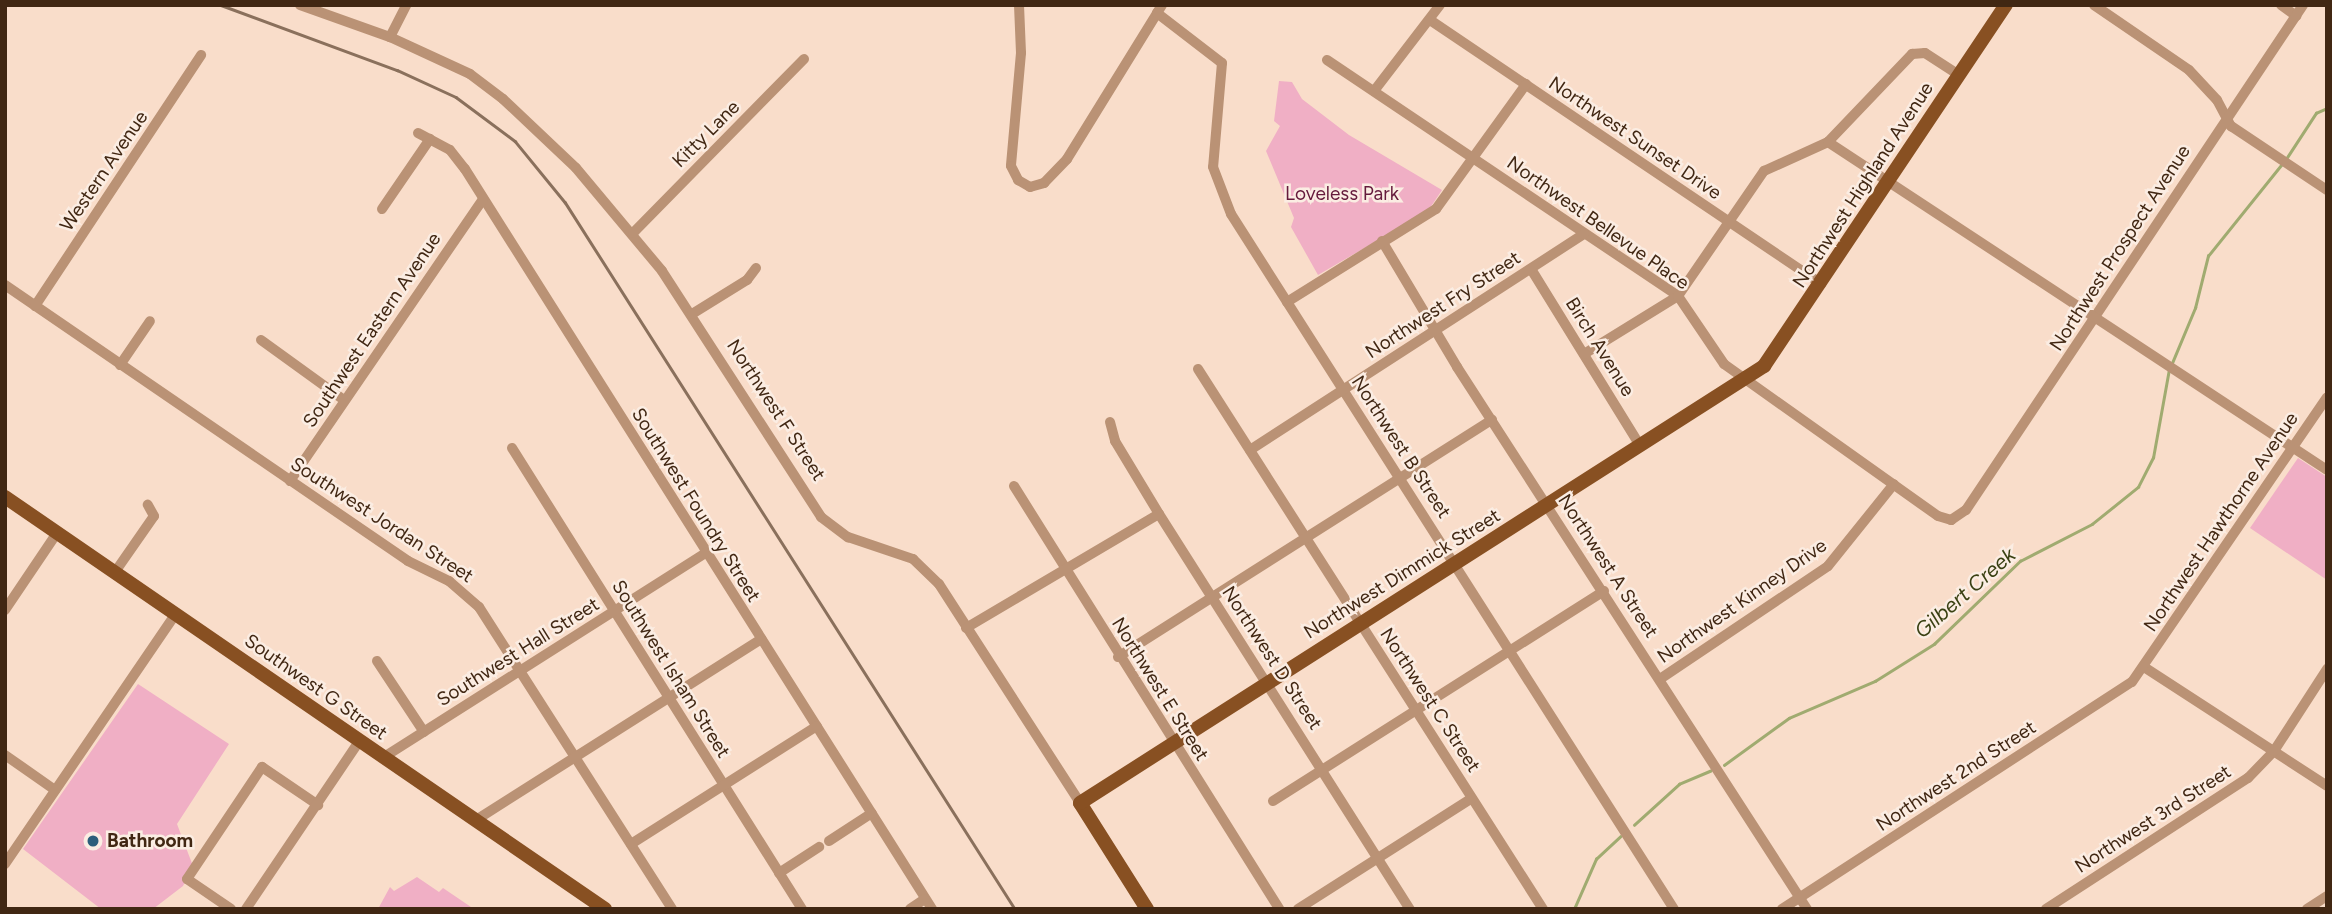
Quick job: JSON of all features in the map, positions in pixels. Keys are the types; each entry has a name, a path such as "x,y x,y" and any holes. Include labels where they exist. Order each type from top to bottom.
{"main road":[{"name":"Northwest Highland Avenue","path":"1744,378 1770,360 2006,5"},
{"name":"Northwest Dimmick Street","path":"1080,803 1744,378"},
{"name":"Southwest G Street","path":"5,497 605,909"},
{"name":"Northwest F Street","path":"1080,803 1147,909"}],"street":[{"name":"Northwest F Street","path":"300,5 390,37 452,64 503,99 576,168 633,233 692,314 821,517 848,537 893,549 921,566 967,628 1080,803"},
{"path":"390,37 406,5"},
{"path":"1019,5 1021,54 1011,166 1018,180 1030,187 1044,183 1067,159 1160,9"},
{"path":"1374,90 1440,5"},
{"path":"2094,5 2189,70 2217,100 2225,120 2327,190"},
{"path":"2281,5 2297,16"},
{"name":"Northwest Prospect Avenue","path":"1966,510 2303,5"},
{"name":"Northwest B Street","path":"1160,9 1222,63 1213,155 1216,180 1231,215 1674,909"},
{"name":"Northwest Sunset Drive","path":"1430,19 1821,284"},
{"path":"1584,354 1678,296 1768,168 1828,142 1915,51 1959,75"},
{"name":"Western Avenue","path":"35,306 201,55"},
{"name":"Kitty Lane","path":"633,233 804,60"},
{"name":"Northwest Bellevue Place","path":"1327,60 1678,296 1724,364 1945,520 1957,519 1966,510"},
{"path":"1287,302 1436,209 1475,159 1526,85"},
{"name":"Southwest Foundry Street","path":"418,133 456,157 929,904"},
{"path":"382,209 430,139"},
{"path":"1828,142 2327,470"},
{"name":"Southwest Eastern Avenue","path":"290,481 483,199"},
{"name":"Northwest Fry Street","path":"1250,450 1584,234"},
{"name":"Northwest A Street","path":"1382,241 1492,420 1807,909"},
{"path":"692,314 747,280 756,268"},
{"name":"Birch Avenue","path":"1531,269 1639,444"},
{"name":"Southwest Jordan Street","path":"5,285 408,561 449,581 479,607 671,909"},
{"path":"120,365 150,321"},
{"path":"261,340 344,400"},
{"name":"Northwest C Street","path":"1198,369 1543,909"},
{"name":"Northwest Hawthorne Avenue","path":"2144,667 2327,397"},
{"path":"1118,657 1492,420"},
{"name":"Northwest D Street","path":"1110,422 1115,441 1159,514 1410,909"},
{"name":"Southwest Isham Street","path":"512,448 802,909"},
{"name":"Northwest Kinney Drive","path":"1660,679 1828,566 1894,484"},
{"name":"Northwest E Street","path":"1014,486 1067,568 1118,657 1279,909"},
{"path":"115,572 154,516 148,505"},
{"path":"967,628 1159,514"},
{"path":"5,610 57,533"},
{"name":"Southwest Hall Street","path":"384,757 706,553"},
{"path":"1273,801 1604,592"},
{"path":"5,864 176,613"},
{"path":"476,820 761,639"},
{"path":"377,661 424,732"},
{"path":"2144,667 2327,786"},
{"name":"Northwest 2nd Street","path":"1782,909 2132,682 2144,667"},
{"name":"Northwest 3rd Street","path":"2046,909 2248,778 2274,751 2327,669"},
{"path":"631,844 817,726"},
{"path":"246,909 360,740"},
{"path":"5,755 55,790"},
{"path":"231,909 187,878 262,767 318,805"},
{"path":"1298,909 1472,798"},
{"path":"779,873 872,813"},
{"path":"2307,909 2327,896"},
{"path":"910,909 929,904"}],"green space":[{"name":"Loveless Park","path":"1279,81 1292,82 1302,99 1349,135 1442,190 1428,211 1318,275 1291,227 1294,218 1266,151 1280,126 1274,121"},
{"path":"2298,458 2327,477 2327,580 2250,528"},
{"path":"138,684 229,744 177,824 193,866 183,886 153,909 101,909 23,849"},
{"path":"417,877 439,892 443,888 471,907 378,909 390,887 394,891"}],"waterway":[{"name":"Gilbert Creek","path":"2286,159 2316,113 2327,108"},
{"name":"Gilbert Creek","path":"2172,363 2195,308 2208,256 2282,164"},
{"name":"Gilbert Creek","path":"1724,765 1789,718 1875,681 1934,644 2020,561 2092,524 2138,487 2153,458 2169,369"},
{"name":"Gilbert Creek","path":"1634,825 1679,784 1710,771"},
{"name":"Gilbert Creek","path":"1574,909 1596,859 1620,837"}],"railway":[{"path":"221,5 397,70 456,97 515,141 565,202 1015,909"}],"place":[{"name":"Bathroom","path":"93,841"}]}
